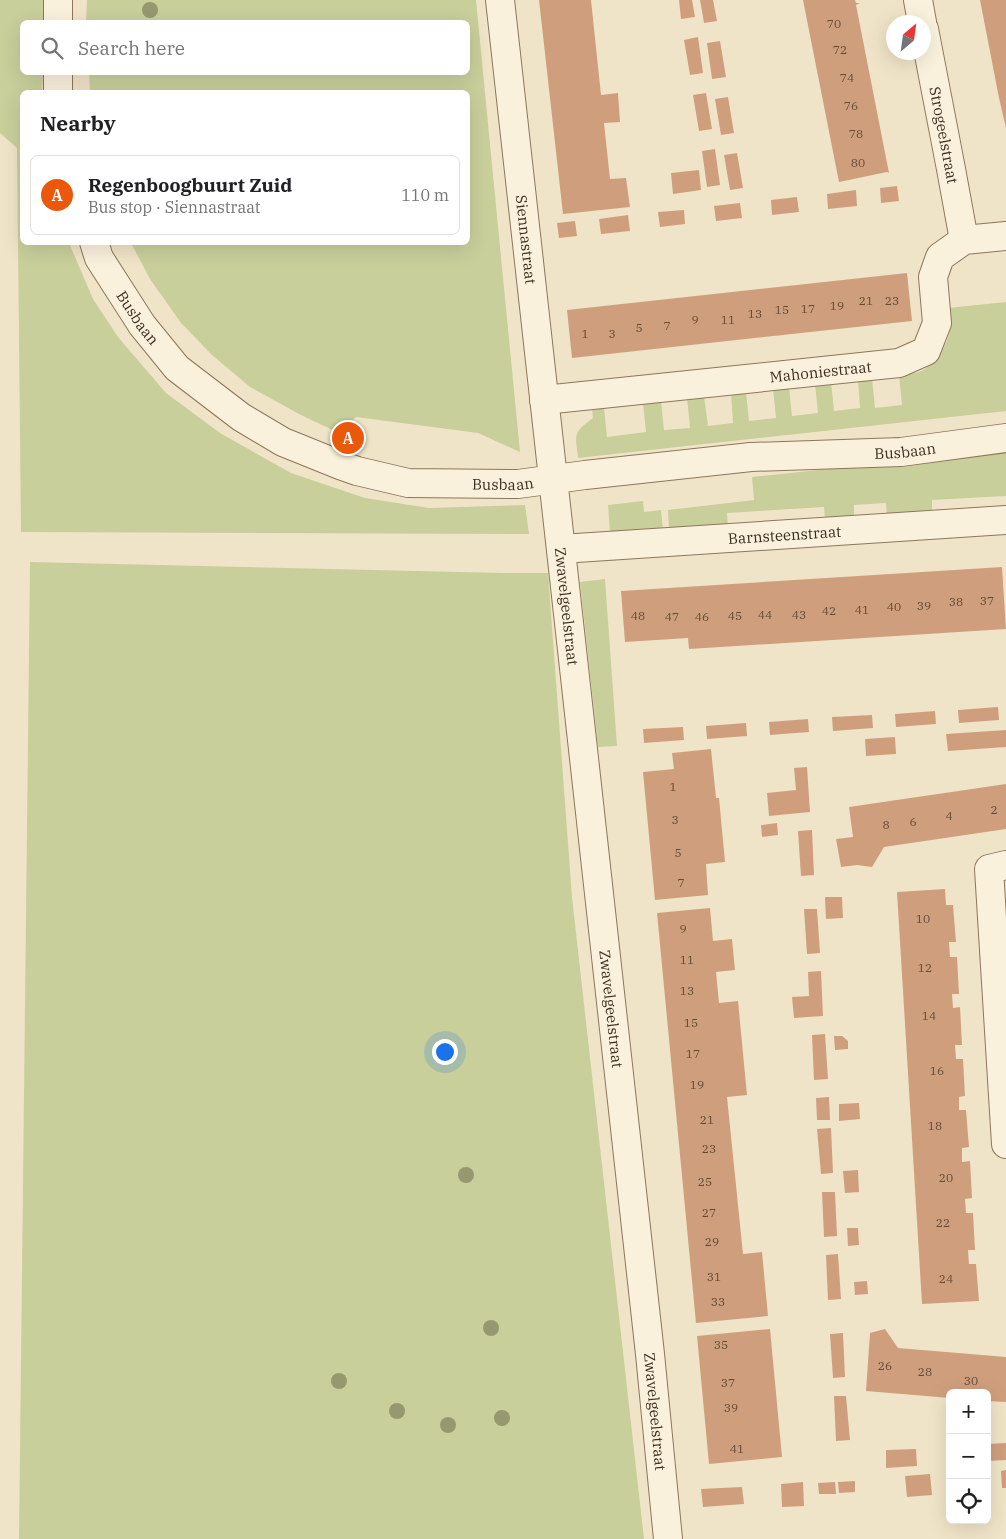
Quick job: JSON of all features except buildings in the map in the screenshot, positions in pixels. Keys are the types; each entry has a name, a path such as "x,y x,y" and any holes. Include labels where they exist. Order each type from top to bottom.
{"street":[{"path":"58,0 58,20"},
{"name":"Siennastraat","path":"500,0 553,479"},
{"path":"918,0 921,15"},
{"name":"Strogeelstraat","path":"930,60 964,240"},
{"path":"58,75 58,90"},
{"name":"Mahoniestraat","path":"544,400 899,363 926,351 937,323 933,277 940,256 964,240 1006,236"},
{"name":"Busbaan","path":"95,245 99,258 142,325 177,368 241,417 283,442 356,471 408,483 518,484 751,457 901,452 1006,438"},
{"name":"Zwavelgeelstraat","path":"553,479 606,948 668,1539"},
{"name":"Barnsteenstraat","path":"561,549 1006,520"},
{"path":"1006,865 989,869 1006,1144"}],"green space":[{"path":"0,0 43,0 43,20 20,20 20,75 43,75 42,90 20,90 20,245 70,245 93,299 118,337 166,393 220,433 291,473 365,498 429,508 525,505 529,534 21,532 17,148 0,133"},
{"path":"87,0 476,0 520,452 478,433 356,417 339,433 301,415 250,387 212,355 181,323 150,279 132,245 470,245 470,90 90,90 89,75 470,75 470,20 86,20"},
{"path":"1006,302 1006,411 578,458 577,434 593,418 592,409 604,408 607,437 646,432 643,403 661,401 664,430 690,428 687,398 704,396 708,426 733,423 731,394 746,392 749,421 776,418 773,389 789,387 792,416 818,413 815,384 831,382 834,411 860,408 858,380 872,378 875,408 902,405 899,375 916,373 925,369 941,352 950,331 951,322 948,308"},
{"path":"1006,450 1006,496 932,500 932,513 887,516 886,503 854,505 854,517 825,520 824,507 727,513 728,526 669,530 668,510 754,500 752,477"},
{"path":"643,501 644,512 661,510 663,530 610,533 608,505"},
{"path":"30,562 548,573 572,897 644,1539 19,1539"},
{"path":"605,579 617,746 598,747 580,582"}],"place":[{"name":"Regenboogbuurt Zuid","path":"348,438"}]}
